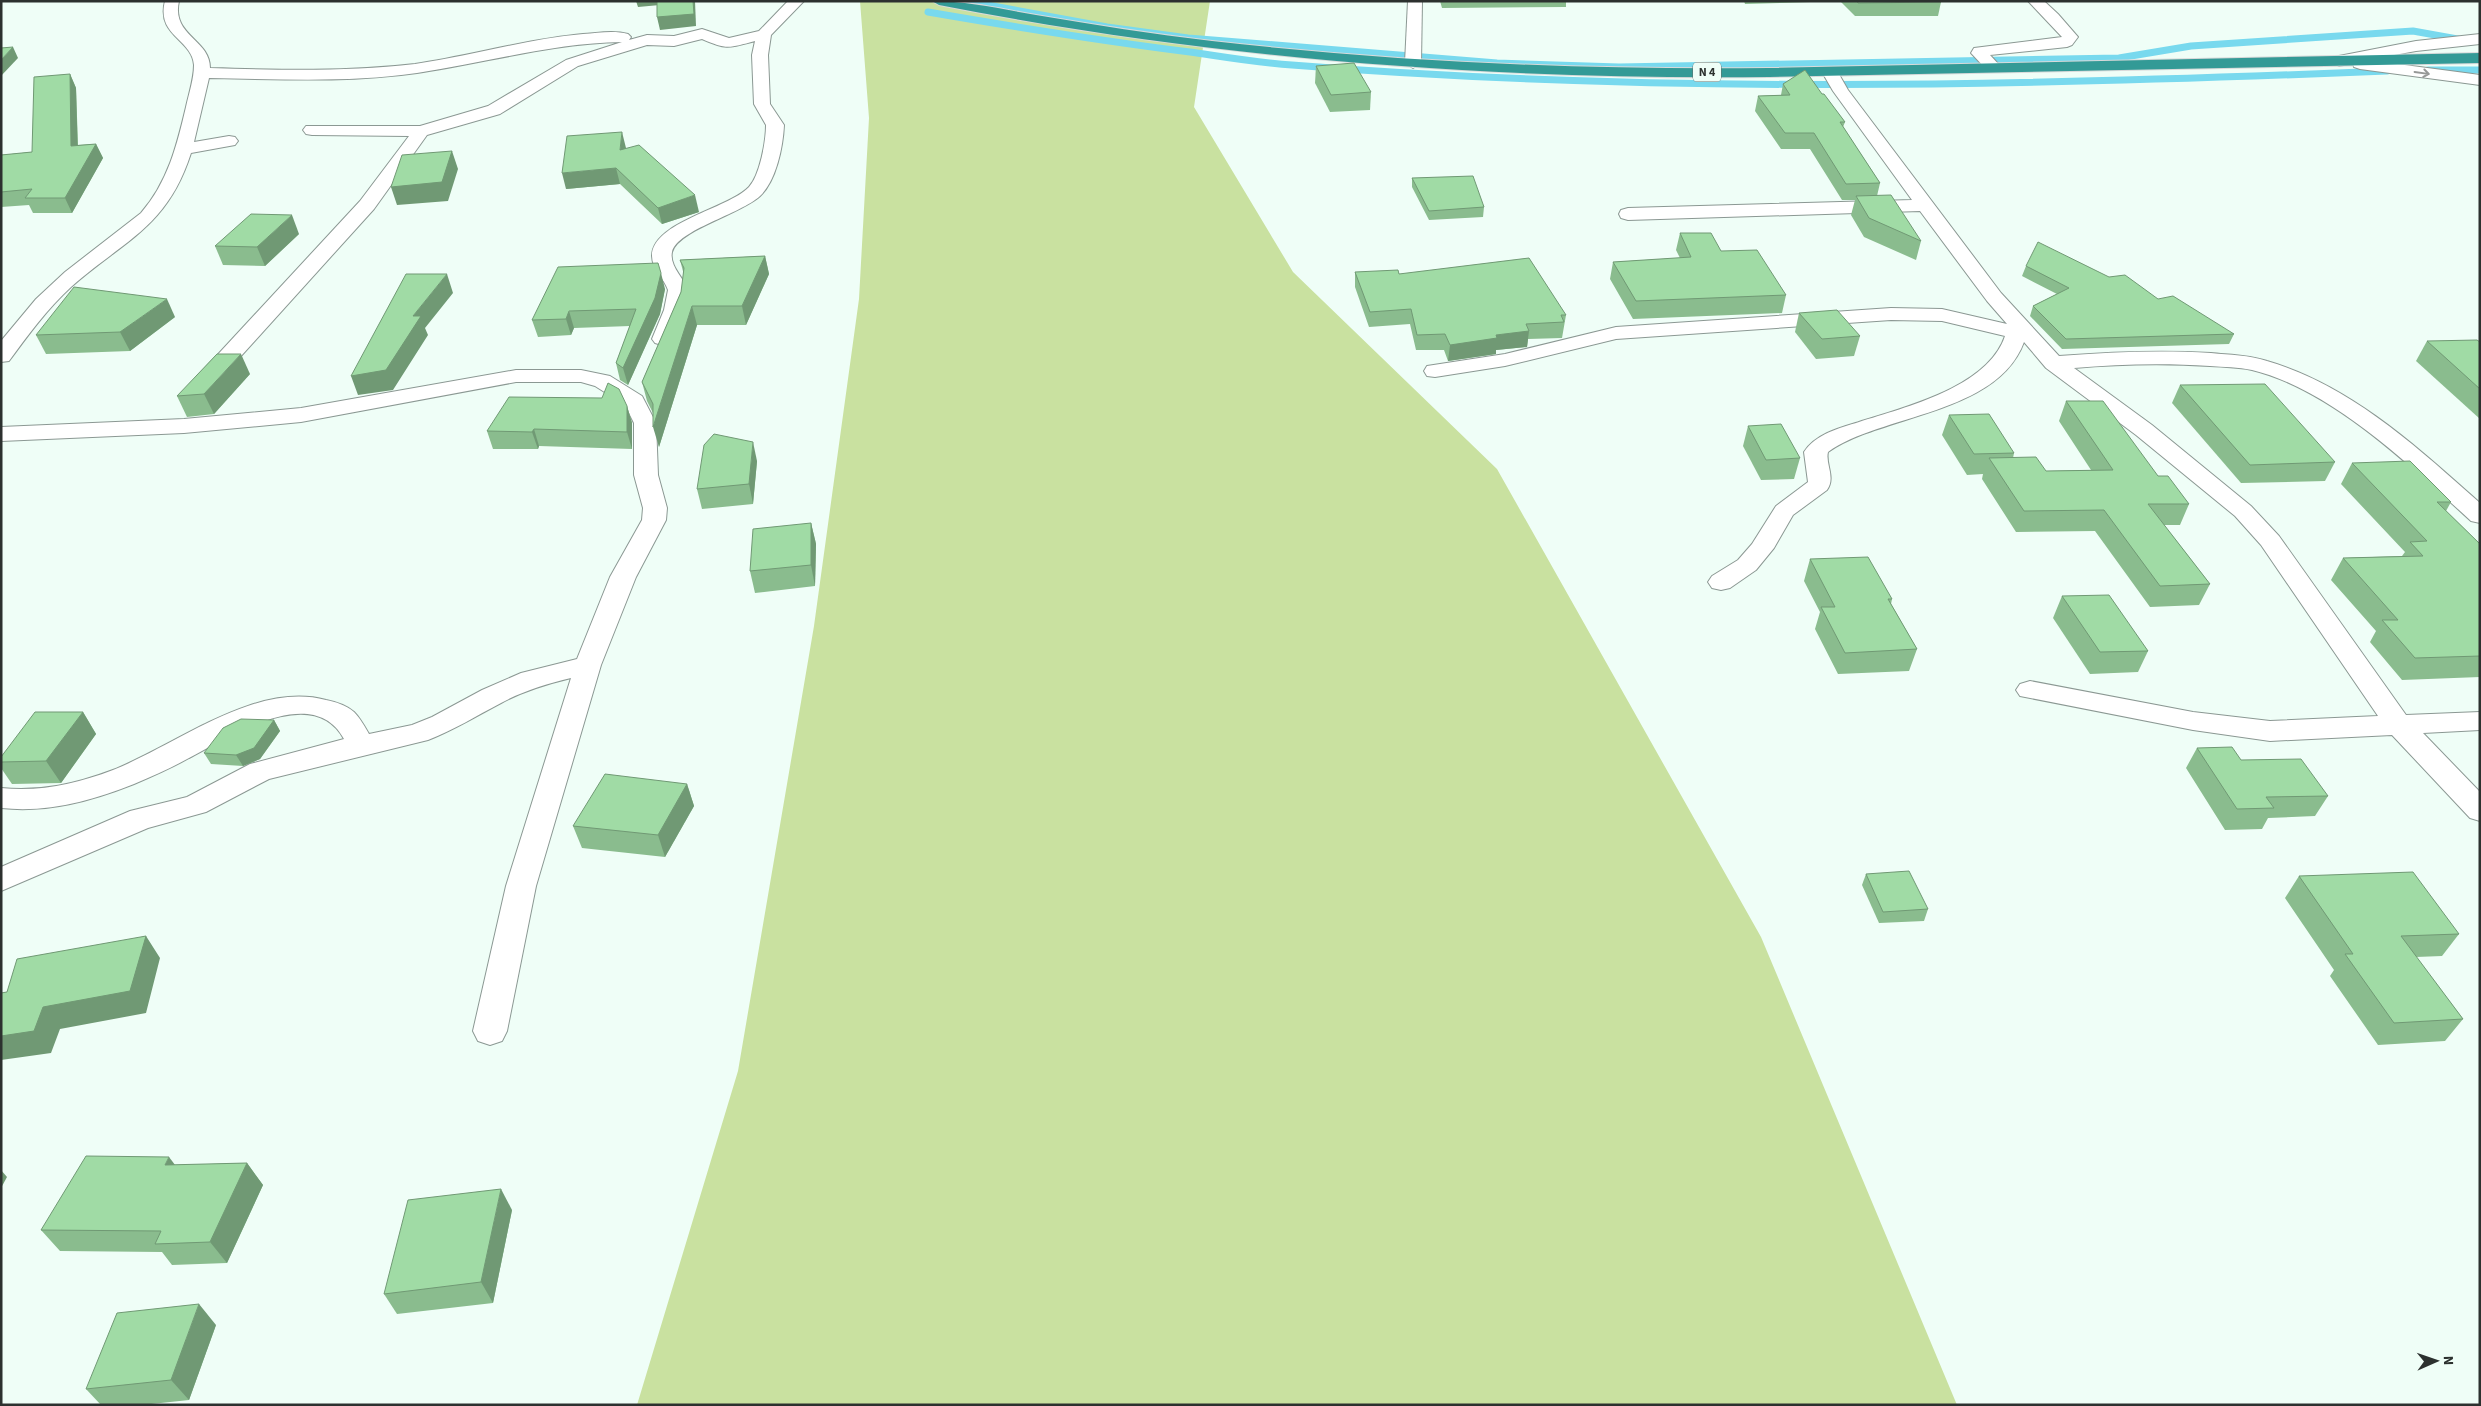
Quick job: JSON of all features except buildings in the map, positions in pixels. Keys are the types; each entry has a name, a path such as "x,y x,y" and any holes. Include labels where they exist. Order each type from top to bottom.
{"highway":[{"name":"N 4","path":"939,1 1096,29 1226,46 1413,63 1575,71 1830,72 2480,58"}],"street":[{"path":"1,356 51,295 153,210 166,194 182,150 202,73 200,55 179,35 173,25 170,9 172,1"},
{"path":"202,73 382,73 466,60 574,39 608,37 674,41 702,34 708,35 718,42 728,43 764,34 797,1"},
{"path":"1413,63 1415,1"},
{"path":"1993,68 1980,51 2067,42 2070,37 2053,17 2035,1"},
{"path":"654,356 674,310 678,290 661,258 667,241 686,228 735,207 751,194 764,178 775,129 762,104 760,63 764,34"},
{"path":"2339,62 2416,46 2480,39"},
{"path":"312,130 421,132 494,110 572,63 647,40"},
{"path":"2339,62 2480,80"},
{"path":"1830,72 1994,297 2023,333 2054,363 2175,454 2243,511 2270,541 2399,725 2480,811"},
{"path":"163,427 367,205 421,132"},
{"path":"182,150 229,141"},
{"path":"1628,214 1926,205"},
{"path":"1435,372 1505,360 1616,332 1672,328 1916,314 1942,315 1971,320 2023,333"},
{"path":"1721,582 1747,565 1762,548 1784,511 1819,485 1820,476 1815,452 1822,444 1857,430 1943,402 1981,378 2006,358 2023,333"},
{"path":"2054,363 2149,356 2232,361 2258,365 2280,372 2318,389 2353,413 2432,473 2480,516"},
{"path":"1,434 163,427 301,415 516,376 581,376 638,392 646,423 646,476 655,508 654,520 623,577 588,665 521,886 490,1031"},
{"path":"1,880 132,823 196,805 260,772 361,745 418,733 442,724 492,696 531,679 588,665"},
{"path":"2030,690 2193,721 2270,731 2480,721"},
{"path":"1,798 14,800 46,799 70,794 120,778 164,759 246,714 282,707 315,706 329,710 343,718 361,745"}],"green space":[{"path":"860,1 1210,1 1194,107 1293,272 1497,469 1761,937 1957,1405 637,1405 738,1071 814,626 859,299 869,118"}],"waterway":[{"path":"966,1 1107,27 1188,38 1497,63 1619,67 2119,58 2191,46 2413,31 2463,40"},
{"path":"928,12 1266,63 1428,74 1565,80 1702,84 1976,83 2387,71"},
{"path":"2428,70 2480,70"}]}
